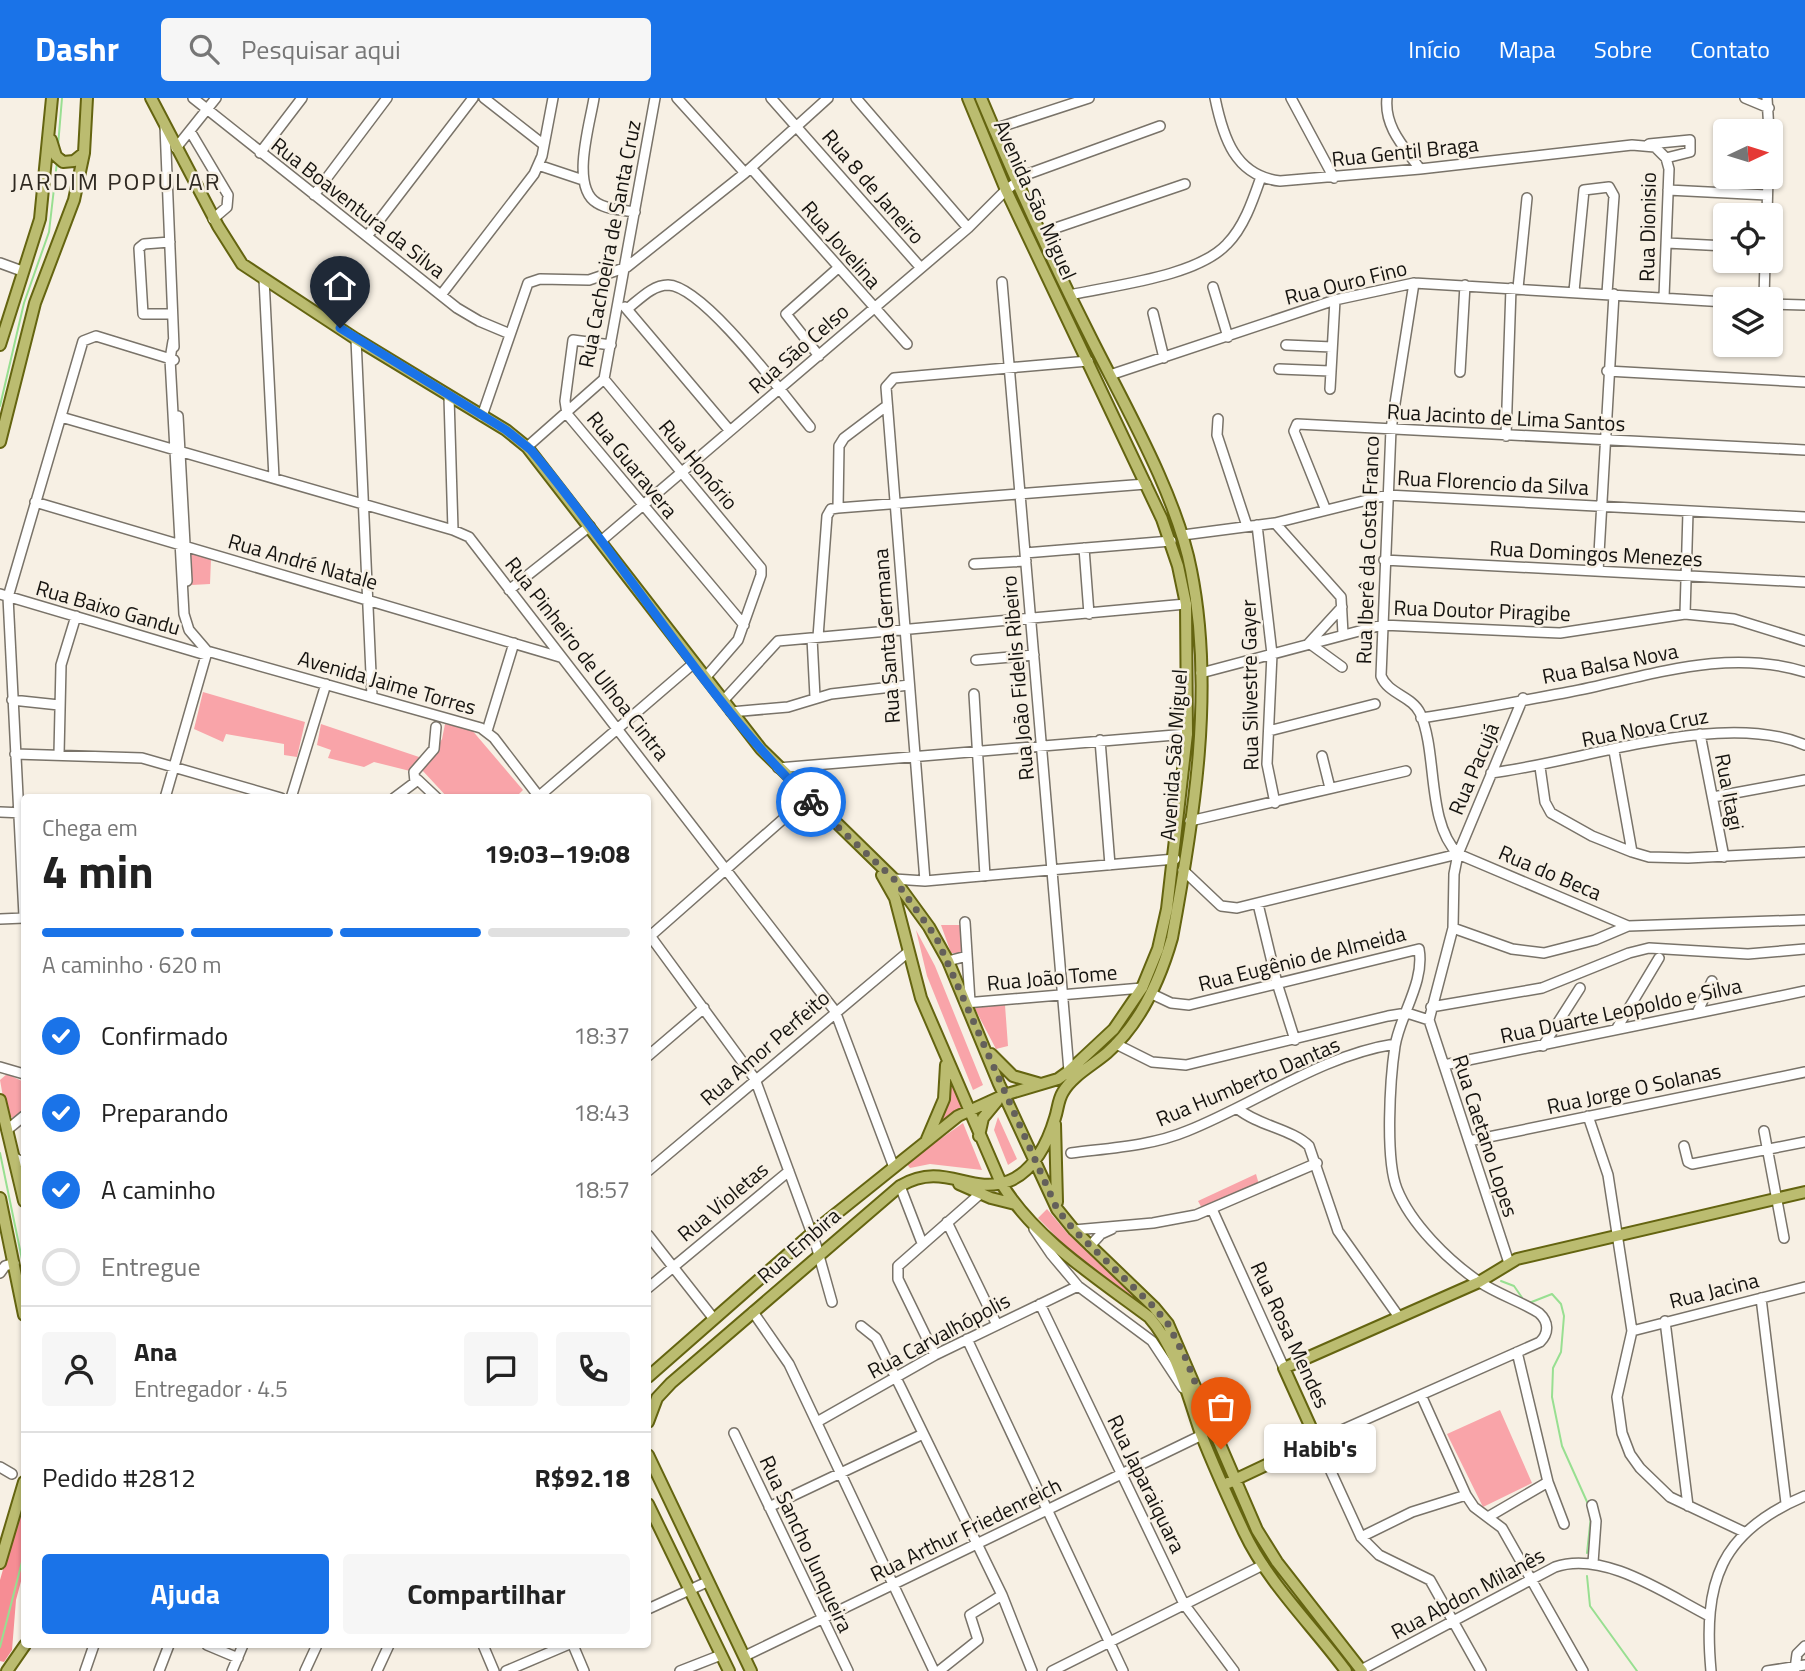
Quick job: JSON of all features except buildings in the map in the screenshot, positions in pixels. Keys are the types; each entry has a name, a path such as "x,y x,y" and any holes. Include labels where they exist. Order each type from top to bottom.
{"main road":[{"path":"1,339 40,219 52,98"},
{"path":"0,442 35,303 74,200 87,98"},
{"path":"150,98 237,258 264,279 356,339 527,446 777,768 894,879 936,937 948,961 968,1003 978,1036 1004,1096 1057,1209 1074,1230 1154,1307 1168,1324 1186,1359 1246,1536 1264,1565 1348,1671"},
{"name":"Avenida São Miguel","path":"968,98 1006,190 1171,541 1186,604 1188,734 1175,859 1162,935 1147,991 1116,1044 1064,1090 1055,1118 1034,1162 1012,1180 1001,1183"},
{"name":"Avenida São Miguel","path":"969,1110 1044,1084 1069,1071 1114,1029 1164,969 1183,870 1199,730 1201,673 1196,597 1183,535 1041,233 981,98"},
{"path":"49,131 53,150 63,162 81,155"},
{"path":"873,861 895,898 907,953 921,998 1001,1183 1015,1204 1080,1265 1149,1317 1168,1343 1202,1435 1266,1547 1361,1671"},
{"path":"978,1036 1006,1071 1020,1080 1044,1084"},
{"path":"926,1140 947,1088 942,1045"},
{"path":"979,1136 988,1110 1004,1096"},
{"path":"0,1100 20,1161"},
{"name":"Rua Embira","path":"651,1374 893,1165 969,1110"},
{"path":"1055,1118 1057,1209"},
{"name":"Rua Embira","path":"651,1409 671,1383 900,1186 920,1175 944,1176 972,1183 1001,1183"},
{"path":"944,1176 980,1194 1015,1204"},
{"path":"1283,1368 1479,1282 1509,1263 1616,1234 1805,1192"},
{"path":"0,1200 21,1299"},
{"name":"Rua Rosa Mendes","path":"1283,1368 1317,1441"},
{"path":"1228,1483 1317,1441"},
{"path":"651,1461 751,1671"},
{"path":"0,1561 21,1492"},
{"path":"651,1510 729,1671"},
{"path":"7,1671 23,1648"},
{"path":"18,1671 24,1648"}],"street":[{"name":"Rua Boaventura da Silva","path":"193,98 441,295 468,315 510,334"},
{"path":"176,148 216,98"},
{"path":"260,153 302,98"},
{"path":"314,195 387,98"},
{"path":"368,235 473,98"},
{"path":"484,98 544,145"},
{"path":"441,295 515,202 538,166 553,98"},
{"path":"594,98 583,180 585,190 596,203 635,212"},
{"name":"Rua Cachoeira de Santa Cruz","path":"527,446 567,414 604,379 655,98"},
{"name":"Rua Jovelina","path":"677,98 748,170 907,344"},
{"name":"Rua 8 de Janeiro","path":"771,98 921,268"},
{"path":"482,416 528,282 540,279 589,280 626,267 748,170 828,98"},
{"path":"856,98 968,228"},
{"path":"994,129 1089,98"},
{"path":"1070,295 1182,269 1210,257 1230,242 1261,177 1236,158 1227,144 1215,98"},
{"path":"1291,98 1334,178"},
{"path":"1387,98 1386,109 1392,130 1420,169"},
{"path":"1745,98 1768,103"},
{"name":"Avenida Jaime Torres","path":"165,126 184,614 189,630 207,653 372,696 487,731 536,794"},
{"name":"Rua São Celso","path":"601,541 968,228 1017,181 1046,167 1160,126"},
{"path":"190,131 228,195 227,207 214,219"},
{"name":"Rua Gentil Braga","path":"1261,177 1280,181 1334,178 1690,140 1690,152 1666,158"},
{"path":"1649,144 1666,158"},
{"name":"Rua Dionisio","path":"1664,298 1668,190 1666,158"},
{"path":"538,166 583,180"},
{"path":"1041,233 1185,184"},
{"path":"1574,291 1584,190 1609,187 1614,196 1598,571"},
{"path":"1767,189 1767,203"},
{"path":"1668,190 1767,195"},
{"path":"1506,436 1515,288 1527,198"},
{"path":"170,242 144,244 139,248 143,314 172,314"},
{"path":"1667,243 1713,245"},
{"path":"0,263 22,271"},
{"path":"819,356 786,314 838,268"},
{"path":"264,279 274,478"},
{"name":"Rua João Fidelis Ribeiro","path":"1002,282 1069,1071"},
{"name":"Rua Ouro Fino","path":"1110,375 1335,300 1413,283 1713,301"},
{"name":"Rua Iberê da Costa Franco","path":"1413,283 1391,429 1384,560 1382,679 1413,704 1422,718"},
{"path":"627,309 658,286 666,285 684,290 703,303 810,427"},
{"path":"1460,372 1465,285"},
{"path":"1213,287 1228,337"},
{"path":"620,300 730,431"},
{"path":"1330,389 1335,300"},
{"path":"1783,305 1805,306"},
{"path":"1153,313 1164,358"},
{"path":"0,812 21,812 4,596 35,502 80,345 86,338 96,336 173,359"},
{"path":"356,339 372,696"},
{"name":"Rua Guaravera","path":"611,345 573,340 565,401 567,414 642,507 744,625"},
{"path":"1286,345 1332,347"},
{"path":"1010,368 1088,361"},
{"name":"Rua Santa Germana","path":"923,881 886,387 894,378 1010,368"},
{"path":"1279,369 1330,371"},
{"path":"1607,370 1805,382"},
{"name":"Rua Honório","path":"604,379 754,559 761,575 744,625"},
{"path":"449,397 453,530"},
{"path":"838,508 838,454 841,441 886,407"},
{"name":"Rua Pinheiro de Ulhoa Cintra","path":"61,416 177,452 364,503 469,537 835,1011 893,1165"},
{"name":"Rua Silvestre Gayer","path":"1218,419 1217,435 1252,526 1272,654 1267,764 1275,803"},
{"name":"Rua Jacinto de Lima Santos","path":"1325,508 1294,431 1295,426 1805,450"},
{"path":"815,697 815,638 827,516 831,509 1146,484"},
{"name":"Rua Florencio da Silva","path":"1183,535 1280,521 1387,495 1805,517"},
{"name":"Rua André Natale","path":"35,502 560,657"},
{"path":"1685,614 1688,512"},
{"path":"1280,521 1339,594 1344,633"},
{"path":"509,590 590,526"},
{"path":"974,564 1084,548 1171,541"},
{"path":"1084,548 1089,614"},
{"name":"Rua Domingos Menezes","path":"1384,560 1805,582"},
{"name":"Rua Baixo Gandu","path":"4,596 207,653"},
{"path":"723,701 773,644 1186,604"},
{"path":"1342,607 1309,643 1342,667"},
{"name":"Rua Doutor Piragibe","path":"1201,673 1382,625 1560,633 1685,614 1734,618 1805,641"},
{"path":"60,754 61,665 76,616"},
{"path":"705,678 736,643 744,625"},
{"path":"487,731 514,643"},
{"path":"166,794 207,653"},
{"path":"976,660 1034,655"},
{"name":"Rua Balsa Nova","path":"1422,718 1696,664 1749,662 1805,672"},
{"path":"544,794 694,663"},
{"path":"292,794 326,684"},
{"path":"731,712 788,707 815,697 909,685"},
{"path":"974,694 985,876"},
{"name":"Rua Pacujá","path":"1427,1020 1453,928 1454,874 1458,854 1523,698"},
{"path":"12,700 59,705"},
{"path":"1269,731 1375,704"},
{"path":"1422,718 1443,829 1448,843 1458,854"},
{"path":"415,782 414,772 436,744 436,727"},
{"name":"Rua Nova Cruz","path":"1491,773 1540,767 1700,734 1756,732 1805,745"},
{"path":"777,768 1188,734"},
{"name":"Rua Itagi","path":"1700,734 1724,858"},
{"path":"1100,740 1110,865"},
{"path":"1614,751 1632,852"},
{"path":"15,754 133,756 268,794"},
{"path":"1322,756 1330,788"},
{"path":"1540,767 1545,802 1551,813 1581,831 1632,852 1666,858 1724,858 1805,852"},
{"path":"1189,821 1406,771"},
{"path":"1713,797 1805,780"},
{"path":"399,794 415,782 423,782 434,794"},
{"path":"651,933 807,798"},
{"path":"1183,870 1223,907 1258,904 1458,854"},
{"name":"Rua do Beca","path":"1458,854 1628,926"},
{"path":"894,879 923,881 1175,859"},
{"path":"910,901 912,888 923,881"},
{"path":"1258,904 1294,1040"},
{"path":"0,919 21,917"},
{"path":"1453,928 1512,949 1544,953 1585,943 1628,926 1805,920"},
{"path":"965,922 968,1003"},
{"path":"651,940 755,1079 819,1253 832,1302"},
{"name":"Rua Eugênio de Almeida","path":"1147,991 1171,1003 1189,1004 1416,947 1420,950 1410,1014"},
{"path":"1431,1007 1542,988 1639,950 1748,954 1805,949"},
{"name":"Rua Amor Perfeito","path":"651,1168 907,953"},
{"path":"948,961 967,956"},
{"path":"1617,1028 1659,958"},
{"path":"1697,1013 1712,981"},
{"path":"1542,1046 1580,988"},
{"name":"Rua João Tome","path":"968,1003 1147,991"},
{"name":"Rua Duarte Leopoldo e Silva","path":"1444,1065 1805,991"},
{"path":"651,1053 704,1008"},
{"path":"1317,1441 1543,1339 1545,1319 1535,1310 1479,1282 1432,1238 1397,1189 1391,1149 1395,1044 1410,1014"},
{"path":"1116,1044 1152,1062 1173,1066 1410,1014 1427,1020"},
{"name":"Rua Caetano Lopes","path":"1427,1020 1509,1263"},
{"name":"Rua Humberto Dantas","path":"1072,1153 1175,1135 1238,1109 1340,1060 1395,1044"},
{"path":"0,1067 21,1073"},
{"name":"Rua Jorge O Solanas","path":"1469,1141 1805,1072"},
{"path":"1238,1109 1257,1123 1304,1141 1317,1163 1338,1231 1399,1317"},
{"path":"1588,1116 1608,1175 1632,1331 1617,1397 1622,1433 1630,1454 1653,1482 1670,1497 1744,1532"},
{"path":"8,1130 21,1119"},
{"path":"1764,1131 1784,1237"},
{"path":"1684,1146 1688,1162 1692,1164 1805,1142"},
{"path":"1074,1230 1175,1220 1212,1209 1317,1163"},
{"name":"Rua Violetas","path":"651,1285 789,1171"},
{"path":"900,1186 922,1243"},
{"path":"935,1355 897,1274 900,1262 980,1194"},
{"name":"Rua Rosa Mendes","path":"1212,1209 1283,1368"},
{"path":"1024,1213 1051,1254 1078,1286 1152,1340 1188,1396"},
{"path":"947,1222 997,1325"},
{"path":"1090,1246 1101,1234 1120,1226"},
{"path":"651,1239 714,1319"},
{"path":"0,1273 5,1266 14,1263"},
{"name":"Rua Carvalhópolis","path":"817,1422 935,1355 1078,1286"},
{"name":"Rua Jacina","path":"1632,1331 1805,1287"},
{"path":"1761,1298 1786,1503"},
{"name":"Rua Japaraiquara","path":"1040,1304 1184,1605 1234,1671"},
{"path":"753,1312 789,1364 937,1671 978,1640 970,1615 1002,1595"},
{"path":"1665,1321 1688,1506"},
{"path":"862,1326 876,1338 896,1377 1002,1595 1032,1671"},
{"path":"967,1339 1049,1508 1123,1671"},
{"path":"1517,1352 1548,1482 1564,1524"},
{"path":"1421,1395 1466,1495 1474,1507 1502,1528 1583,1671"},
{"name":"Rua Sancho Junqueira","path":"734,1433 848,1671"},
{"path":"769,1507 923,1434"},
{"name":"Rua Arthur Friedenreich","path":"745,1656 1202,1435"},
{"name":"Rua Rosa Mendes","path":"1317,1441 1361,1537 1379,1555 1430,1580 1481,1671"},
{"path":"0,1467 12,1474"},
{"path":"1488,1517 1548,1482"},
{"path":"1361,1537 1412,1512 1466,1495"},
{"path":"1708,1669 1709,1616 1713,1590 1721,1568 1744,1532 1786,1503 1805,1496"},
{"path":"1592,1505 1595,1521 1593,1563"},
{"name":"Rua Abdon Milanês","path":"1361,1671 1564,1564 1593,1563 1619,1572 1709,1616"},
{"path":"1052,1671 1264,1565"},
{"path":"651,1608 707,1582"},
{"path":"1795,1669 1797,1654 1805,1646"},
{"path":"85,1671 93,1648"},
{"path":"159,1671 168,1648"},
{"path":"214,1648 238,1658"},
{"path":"233,1671 242,1648"},
{"path":"305,1671 316,1648"},
{"path":"377,1671 388,1648"},
{"path":"484,1648 494,1671"},
{"path":"506,1671 560,1648"},
{"path":"574,1648 584,1671"},
{"path":"680,1671 721,1655"},
{"path":"1768,1671 1795,1669 1805,1665"}],"shaded area":[{"path":"191,553 211,559 210,584 192,585"},
{"path":"203,692 305,722 297,757 284,755 284,744 226,734 223,742 194,729"},
{"path":"321,724 422,758 410,771 374,762 364,767 328,758 331,750 317,745"},
{"path":"445,724 471,729 523,790 519,794 444,794 422,770 442,739"},
{"path":"941,925 962,925 961,953 951,953"},
{"path":"916,930 935,966 983,1085 973,1090 927,976"},
{"path":"1005,1005 1008,1046 996,1049 974,1007"},
{"path":"941,1054 964,1110 925,1139 946,1079"},
{"path":"7,1074 21,1081 21,1111 13,1118 6,1114 0,1080"},
{"path":"998,1117 1017,1159 1008,1165 994,1130"},
{"path":"963,1123 982,1170 930,1164 910,1168 906,1163"},
{"path":"1256,1174 1260,1188 1204,1212 1198,1201"},
{"path":"1047,1209 1068,1234 1146,1306 1073,1254 1038,1218"},
{"path":"1500,1410 1532,1483 1483,1507 1447,1434"},
{"path":"21,1506 21,1581 16,1600 12,1650 4,1662 0,1661 0,1580"}],"waterway":[{"path":"58,146 62,98"},
{"path":"0,406 24,303 49,232 57,162"},
{"path":"0,1153 21,1254"},
{"path":"1501,1281 1514,1286 1523,1299"},
{"path":"1529,1303 1552,1294 1561,1304 1564,1316 1561,1352 1553,1368 1552,1397 1562,1446 1588,1504"},
{"path":"1587,1553 1591,1516"},
{"path":"0,1647 21,1566"},
{"path":"1587,1576 1590,1606 1637,1671"}],"way so far":[{"path":"811,802 894,879 936,937 999,1084 1057,1209 1074,1230 1154,1307 1168,1324 1186,1359 1221,1449"}],"place":[{"name":"Habib's","path":"1221,1449"}],"district":[{"name":"JARDIM POPULAR","path":"116,182"}],"route":[{"path":"340,328 506,430 531,450 739,722 777,768 811,802"}]}
